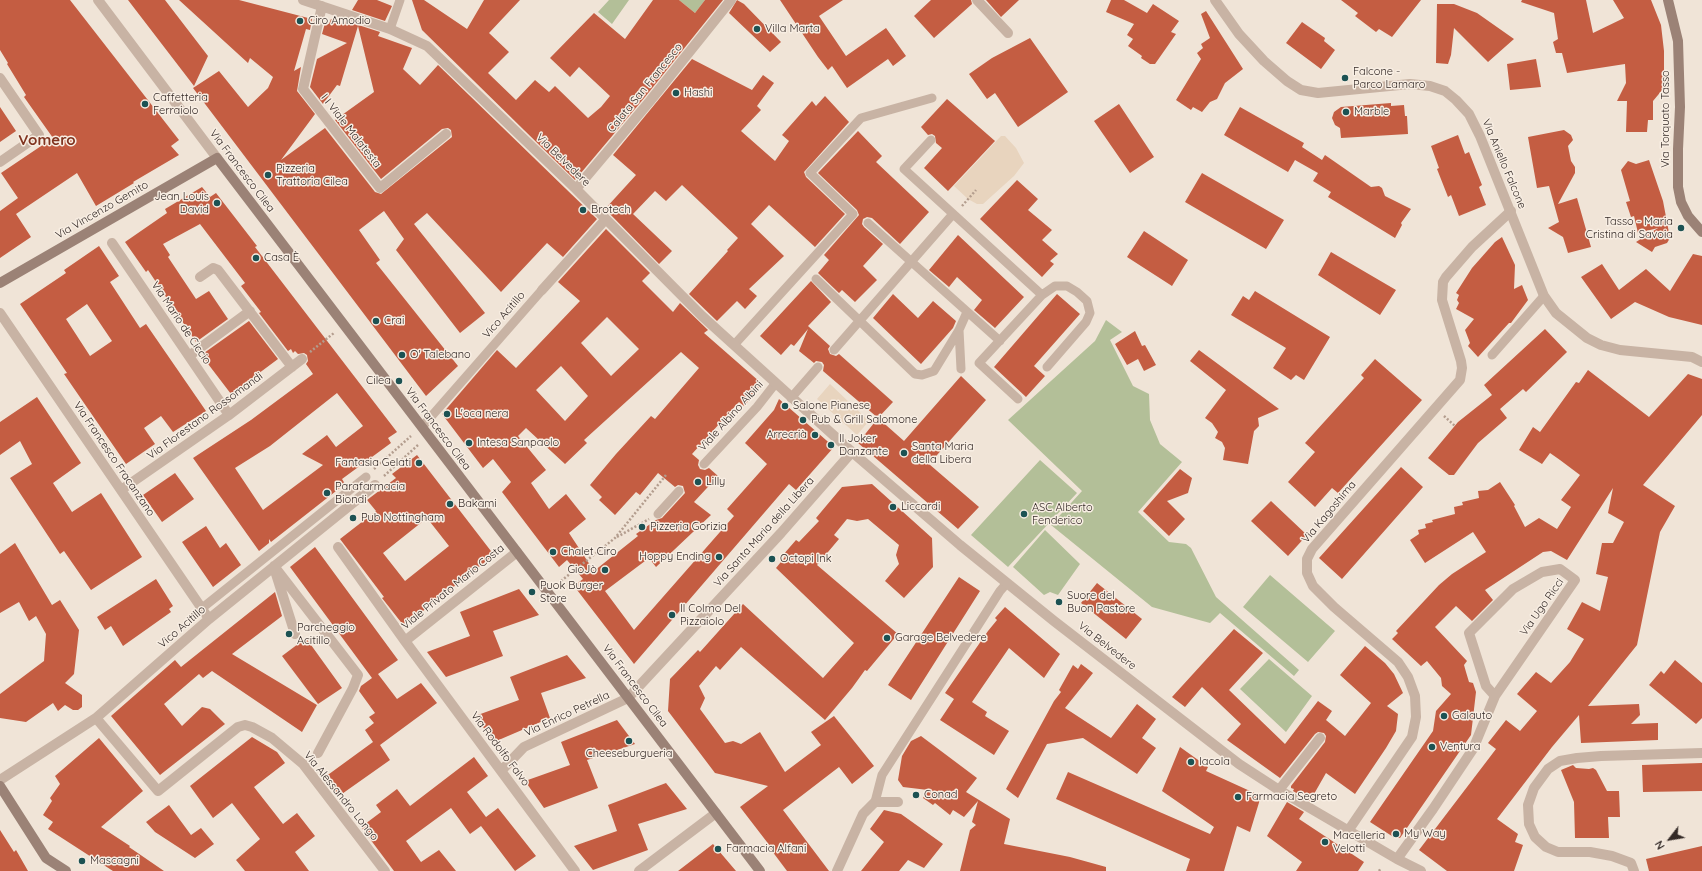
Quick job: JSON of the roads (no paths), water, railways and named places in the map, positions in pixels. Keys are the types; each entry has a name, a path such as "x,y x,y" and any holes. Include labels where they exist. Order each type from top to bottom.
{"main road":[{"name":"Via Torquato Tasso","path":"1668,0 1678,41 1680,106 1678,187 1681,202 1688,216 1702,232"},
{"name":"Via Vincenzo Gemito","path":"0,283 217,158"},
{"name":"Via Francesco Cilea","path":"217,158 760,871"},
{"path":"0,786 46,858 66,871"}],"street":[{"name":"Via Francesco Cilea","path":"98,0 217,158"},
{"name":"Via Belvedere","path":"303,0 390,29 427,46 576,189 702,316 775,384 960,545 1239,764 1279,790 1348,831 1421,871"},
{"name":"Calata San Francesco","path":"576,189 650,102 731,0"},
{"path":"977,0 1008,33"},
{"name":"Via Aniello Falcone","path":"1215,0 1239,34 1264,61 1287,81 1301,90 1318,94 1410,84 1430,86 1445,91 1469,114 1480,136 1511,211 1544,296 1556,313 1587,338 1601,345 1620,350 1692,357 1702,362"},
{"name":"I I Viale Malatesta","path":"322,6 303,89 380,188 446,134"},
{"path":"0,78 39,135 0,162"},
{"name":"Via Kagoshima","path":"1348,831 1412,736 1416,717 1415,696 1408,677 1398,662 1334,607 1313,586 1307,573 1307,559 1312,549 1460,380 1462,368 1461,362 1442,300 1443,282 1472,247 1511,211"},
{"name":"Vico Acitillo","path":"542,290 606,220"},
{"name":"Via Mario de Ciccio","path":"112,243 229,416"},
{"path":"200,277 212,268 218,270 292,367"},
{"path":"189,356 250,311"},
{"name":"Via Francesco Fracanzano","path":"0,313 209,619"},
{"name":"Via Florestano Rossomandi","path":"121,490 229,416 302,359"},
{"name":"Via Santa Maria della Libera","path":"628,698 781,533 852,452"},
{"name":"Vico Acitillo","path":"0,780 96,718 209,619 374,485"},
{"name":"Via Rodolfo Falvo","path":"338,547 405,642 576,871"},
{"name":"Viale Privato Mario Costa","path":"405,642 517,552"},
{"path":"274,566 295,634"},
{"path":"274,566 358,675 353,688 318,754"},
{"name":"Via Ugo Ricci","path":"1398,859 1473,748 1495,696 1576,580 1560,569 1542,572 1513,589 1469,633 1486,686 1495,696"},
{"name":"Via Enrico Petrella","path":"501,771 524,747 628,698"},
{"name":"Via Alessandro Longo","path":"96,718 158,791 238,727 244,725 252,727 272,738 303,764 385,871"},
{"path":"1279,790 1320,738"},
{"path":"1634,871 1631,863 1612,856 1590,852 1558,852 1546,847 1535,837 1529,824 1528,805 1534,788 1548,769 1560,761 1600,756 1702,753"},
{"path":"837,871 863,814 875,802 898,802"},
{"path":"639,871 716,813"}],"lane":[{"path":"390,29 400,0"},
{"path":"734,345 853,214 810,173 861,118 932,98"},
{"path":"931,140 904,169 1042,295"},
{"path":"834,350 912,263 953,214"},
{"path":"868,223 1000,341"},
{"path":"816,279 916,374 922,375 934,371 959,330 966,312"},
{"path":"1018,399 979,363 1042,295 1055,286 1067,286 1077,292 1086,301 1090,313 1086,322 1047,367"},
{"name":"Vico Acitillo","path":"422,427 542,290"},
{"path":"1492,355 1544,296"},
{"path":"959,330 961,369"},
{"path":"791,398 818,367"},
{"name":"Viale Albino Albini","path":"704,464 756,408 775,384"},
{"path":"201,609 366,477"},
{"path":"658,514 680,491"},
{"path":"875,802 882,775 1000,591 1007,583"}],"place":[{"name":"Ciro Amodio","path":"300,21"},
{"name":"Villa Marta","path":"757,29"},
{"name":"Falcone - Parco Lamaro","path":"1345,78"},
{"name":"Hashi","path":"676,93"},
{"name":"Caffetteria Ferraiolo","path":"145,104"},
{"name":"Marble","path":"1346,112"},
{"name":"Pizzeria Trattoria Cilea","path":"268,175"},
{"name":"Jean Louis David","path":"217,203"},
{"name":"Brotech","path":"583,210"},
{"name":"Tasso - Maria Cristina di Savoia","path":"1681,228"},
{"name":"Casa È","path":"256,258"},
{"name":"Crai","path":"376,321"},
{"name":"O' Talebano","path":"402,355"},
{"name":"Cilea","path":"399,381"},
{"name":"Salone Pianese","path":"785,406"},
{"name":"L'oca nera","path":"447,414"},
{"name":"Pub & Grill Salomone","path":"803,420"},
{"name":"Arrecrià","path":"815,435"},
{"name":"Intesa Sanpaolo","path":"469,443"},
{"name":"Il Joker Danzante","path":"831,445"},
{"name":"Santa Maria della Libera","path":"904,453"},
{"name":"Fantasia Gelati","path":"419,463"},
{"name":"Lilly","path":"698,482"},
{"name":"Parafarmacia Biondi","path":"327,493"},
{"name":"Bakami","path":"450,504"},
{"name":"Liccardi","path":"893,507"},
{"name":"ASC Alberto Fenderico","path":"1024,514"},
{"name":"Pub Nottingham","path":"353,518"},
{"name":"Pizzeria Gorizia","path":"642,527"},
{"name":"Chalet Ciro","path":"553,552"},
{"name":"Hoppy Ending","path":"719,557"},
{"name":"Octopi Ink","path":"772,559"},
{"name":"GioJò","path":"605,570"},
{"name":"Puok Burger Store","path":"532,592"},
{"name":"Suore del Buon Pastore","path":"1059,602"},
{"name":"Il Colmo Del Pizzaiolo","path":"672,615"},
{"name":"Parcheggio Acitillo","path":"289,634"},
{"name":"Garage Belvedere","path":"887,638"},
{"name":"Galauto","path":"1444,716"},
{"name":"Cheeseburgueria","path":"629,741"},
{"name":"Ventura","path":"1432,747"},
{"name":"Iacola","path":"1191,762"},
{"name":"Conad","path":"916,795"},
{"name":"Farmacia Segreto","path":"1238,797"},
{"name":"My Way","path":"1396,834"},
{"name":"Macelleria Velotti","path":"1325,842"},
{"name":"Farmacia Alfani","path":"718,849"},
{"name":"Mascagni","path":"82,861"}],"district":[{"name":"Vomero","path":"47,140"}]}
